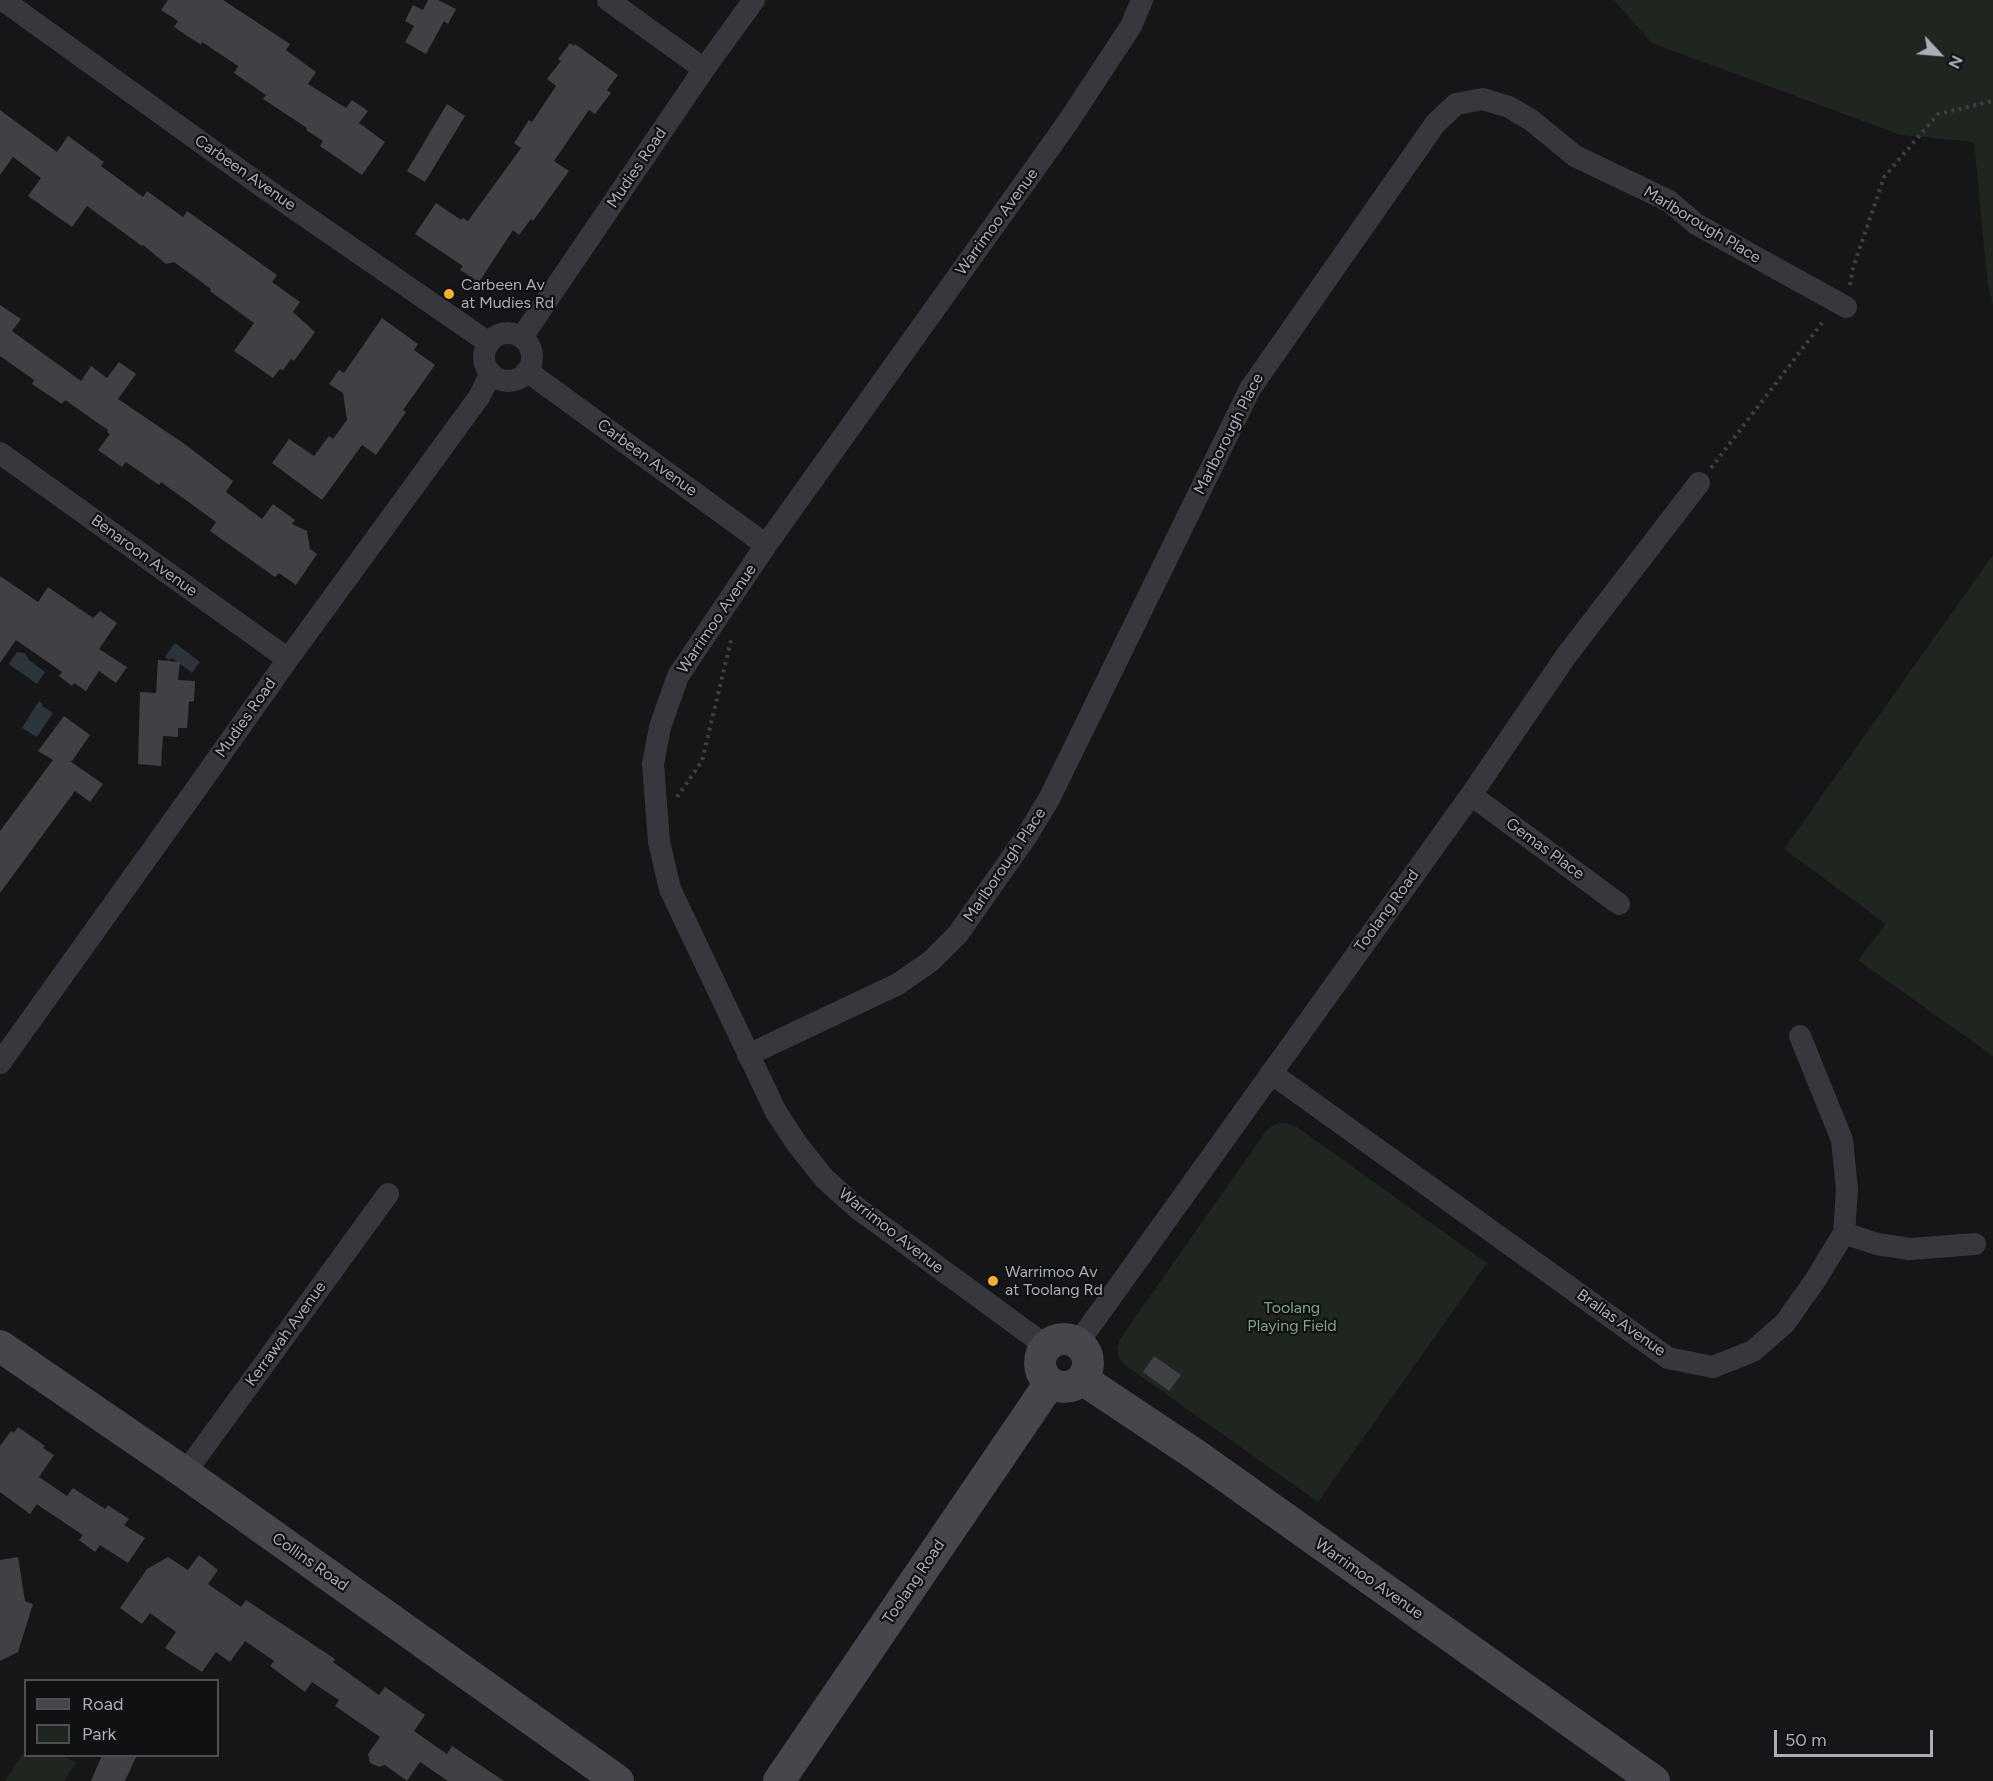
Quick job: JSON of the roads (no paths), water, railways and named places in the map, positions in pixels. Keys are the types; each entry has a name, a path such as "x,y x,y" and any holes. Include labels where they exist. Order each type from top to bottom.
{"street":[{"name":"Carbeen Avenue","path":"3,0 266,189 489,343"},
{"path":"608,0 704,69"},
{"name":"Mudies Road","path":"522,337 704,69 754,0"},
{"name":"Warrimoo Avenue","path":"1046,1346 856,1207 824,1178 797,1144 776,1112 670,889 659,842 653,764 660,727 678,676 766,545 1068,122 1131,26 1142,0"},
{"name":"Marlborough Place","path":"748,1055 898,984 931,961 958,934 1026,837 1049,799 1250,389 1435,124 1456,104 1483,99 1509,107 1531,120 1575,156 1669,201 1696,224 1846,307"},
{"path":"508,333 522,337 530,348 532,356 527,371 513,380 498,378 491,373 484,358 489,343 501,334 508,333"},
{"name":"Carbeen Avenue","path":"527,371 766,545"},
{"name":"Mudies Road","path":"0,1063 288,659 479,397 491,373"},
{"name":"Benaroon Avenue","path":"0,453 288,659"},
{"name":"Toolang Road","path":"1078,1343 1471,795 1566,656 1700,483"},
{"name":"Gemas Place","path":"1471,795 1620,904"},
{"name":"Brallas Avenue","path":"1271,1073 1668,1358 1713,1367 1753,1351 1785,1323 1816,1279 1844,1233 1847,1189 1842,1140 1800,1036"},
{"name":"Kerrawah Avenue","path":"185,1473 388,1194"},
{"path":"1844,1233 1876,1244 1910,1249 1975,1244"},
{"path":"1060,1339 1078,1343 1086,1352 1088,1359 1088,1367 1082,1379 1073,1386 1065,1388 1050,1383 1040,1369 1042,1353 1046,1346 1060,1339"},
{"name":"Collins Road","path":"0,1346 185,1473 618,1781"},
{"name":"Warrimoo Avenue","path":"1082,1379 1196,1455 1653,1781"},
{"name":"Toolang Road","path":"779,1781 1050,1383"}],"place":[{"name":"Carbeen Av at Mudies Rd","path":"449,294"},
{"name":"Warrimoo Av at Toolang Rd","path":"993,1281"}],"park label":[{"name":"Toolang Playing Field","path":"1292,1317"}]}
